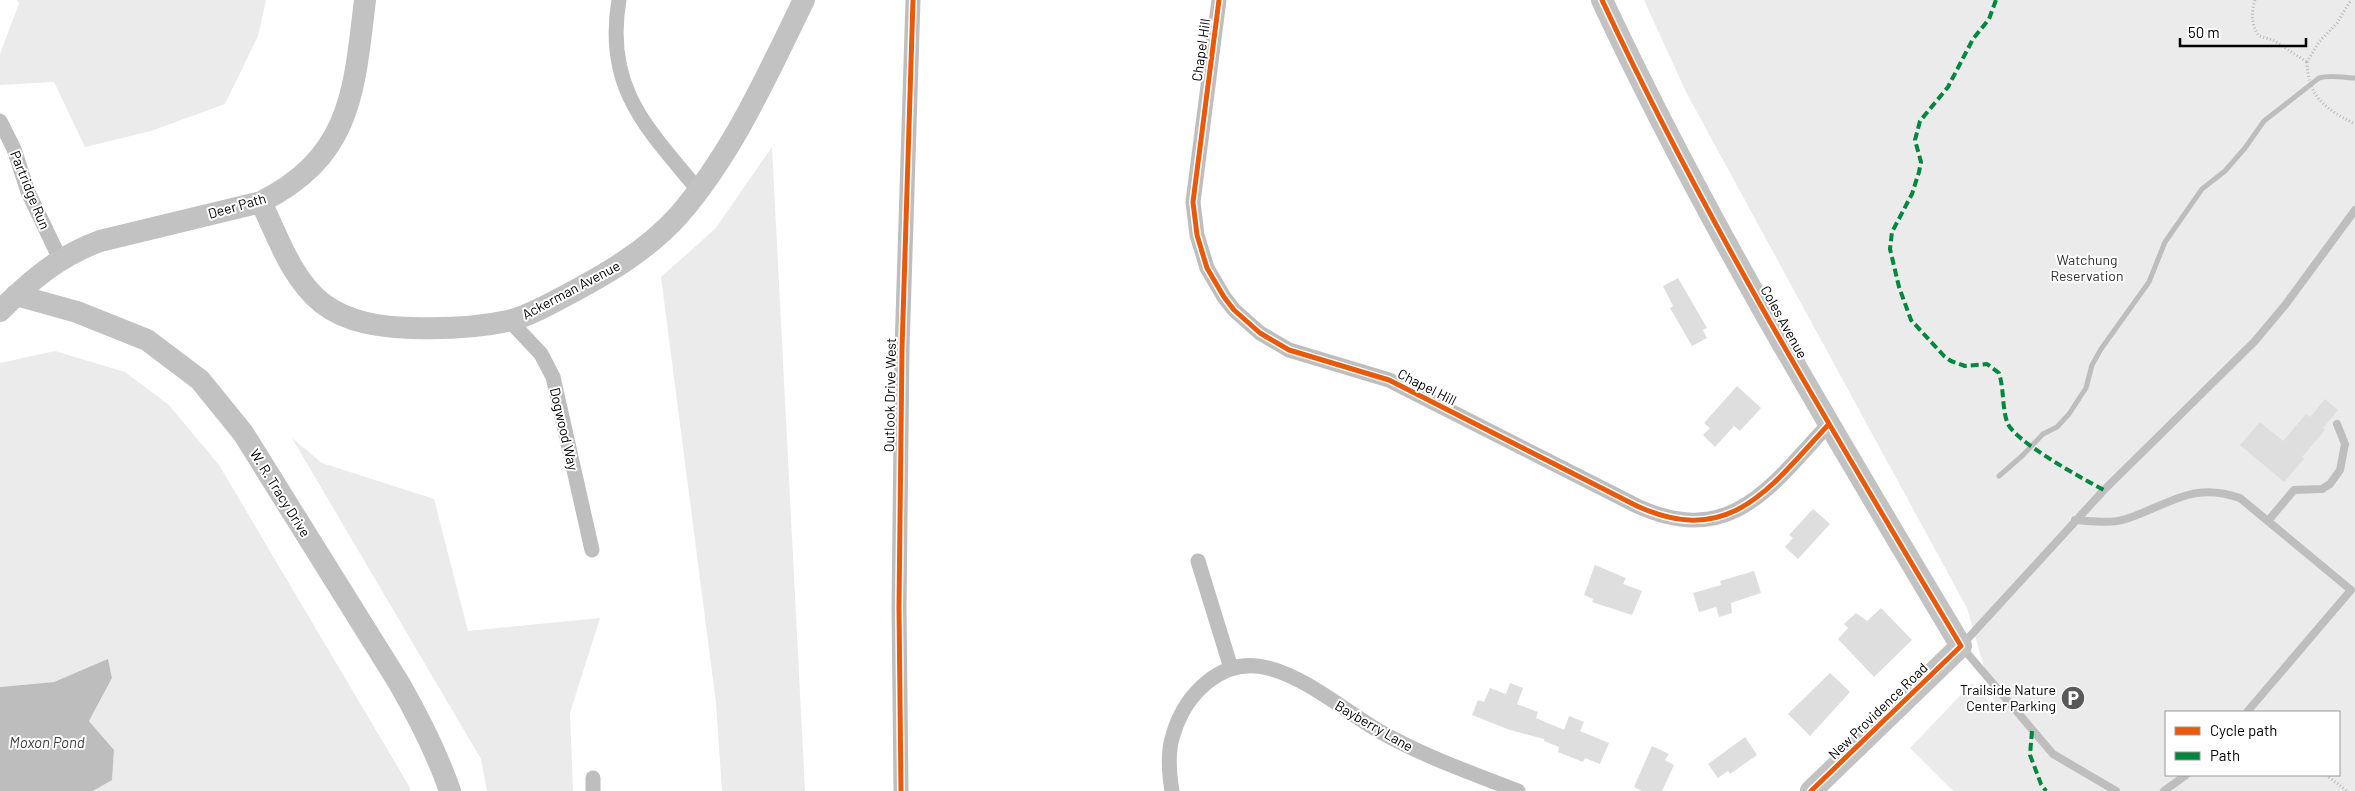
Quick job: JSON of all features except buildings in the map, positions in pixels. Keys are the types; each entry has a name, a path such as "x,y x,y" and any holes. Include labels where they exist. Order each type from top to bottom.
{"street":[{"name":"Deer Path","path":"8,303 60,259 100,241 261,202 278,194 310,169 334,140 345,117 355,80 365,0"},
{"path":"620,0 615,43 619,69 625,86 633,104 652,134 699,191"},
{"name":"Ackerman Avenue","path":"261,202 300,280 322,302 338,314 370,325 400,328 470,327 510,321 537,311 629,259 655,238 699,191 733,142 804,0"},
{"name":"Outlook Drive West","path":"901,791 899,597 902,349 914,0"},
{"name":"Chapel Hill","path":"1219,0 1194,185 1194,218 1201,252 1214,283 1234,310 1260,333 1289,350 1305,356 1389,380 1637,506 1658,516 1680,520 1702,521 1724,516 1754,501 1769,488 1829,424"},
{"name":"Coles Avenue","path":"1602,0 1640,82 1684,168 1829,424 1961,646"},
{"name":"Partridge Run","path":"0,121 14,149 28,192 60,259"},
{"name":"W. R. Tracy Drive","path":"8,303 77,312 146,340 200,380 243,433 399,683 426,732 450,791"},
{"name":"Dogwood Way","path":"510,321 533,343 548,364 553,376 592,550"},
{"path":"1198,561 1232,668"},
{"name":"New Providence Road","path":"1811,791 1961,646"},
{"name":"Bayberry Lane","path":"1172,791 1170,752 1172,736 1179,719 1194,694 1206,682 1232,668 1266,668 1281,672 1296,679 1380,731 1425,754 1518,791"}],"lane":[{"path":"2116,791 2053,754 1961,646 2076,520 2255,341 2286,304 2355,210"},
{"path":"2268,521 2294,490 2322,489 2330,484 2340,470 2345,444 2337,424"},
{"path":"2076,520 2125,519 2175,498 2209,492 2222,492 2240,498 2353,592 2248,711"},
{"path":"2164,791 2185,776"}],"path":[{"path":"2255,0 2253,20 2254,29 2259,36 2273,40 2307,62"},
{"path":"2351,0 2337,24 2318,42 2307,62 2307,76 2317,98 2330,111 2355,124"},
{"path":"2327,776 2347,791"}],"green space":[{"path":"17,0 266,0 258,36 225,104 151,131 85,147 54,82 0,85 0,54 19,3"},
{"name":"Watchung Reservation","path":"1644,0 2355,0 2355,791 1953,791 1910,748 1972,683 1996,709 1967,608 1686,92"},
{"path":"772,147 805,791 722,791 716,703 661,277 715,229"},
{"path":"55,351 125,372 169,405 219,465 409,786 410,791 93,791 112,780 114,750 89,721 112,678 108,660 54,682 0,687 0,363"},
{"path":"292,438 322,463 434,499 468,631 600,618 570,713 573,791 487,791 481,759"}],"water":[{"name":"Moxon Pond","path":"108,659 112,678 89,721 114,750 112,780 93,791 0,791 0,687 54,682"}],"waterway":[{"path":"1999,476 2043,434 2057,427 2069,414 2086,388 2092,365 2101,349 2149,282 2165,242 2202,189 2225,171 2245,148 2264,121 2319,78 2333,76 2355,78"}],"marked path":[{"path":"1996,0 1989,19 1973,39 1948,87 1920,121 1915,140 1921,162 1919,172 1912,194 1892,232 1890,249 1899,287 1911,320 1944,356 1951,361 1965,366 1987,364 1999,373 2005,416 2012,430 2035,449 2104,490"},
{"path":"2032,731 2030,755 2041,784 2046,791"}],"cycle path":[{"path":"901,791 899,607 902,349 913,0"},
{"path":"1219,0 1193,202 1197,235 1207,268 1224,297 1234,310 1260,333 1289,350 1389,380 1637,506 1670,517 1698,520 1724,515 1746,504 1768,489 1829,424"},
{"path":"1602,0 1684,165 1773,328 1961,646 1811,791"}],"place":[{"name":"Trailside Nature Center Parking","path":"2073,698"}]}
